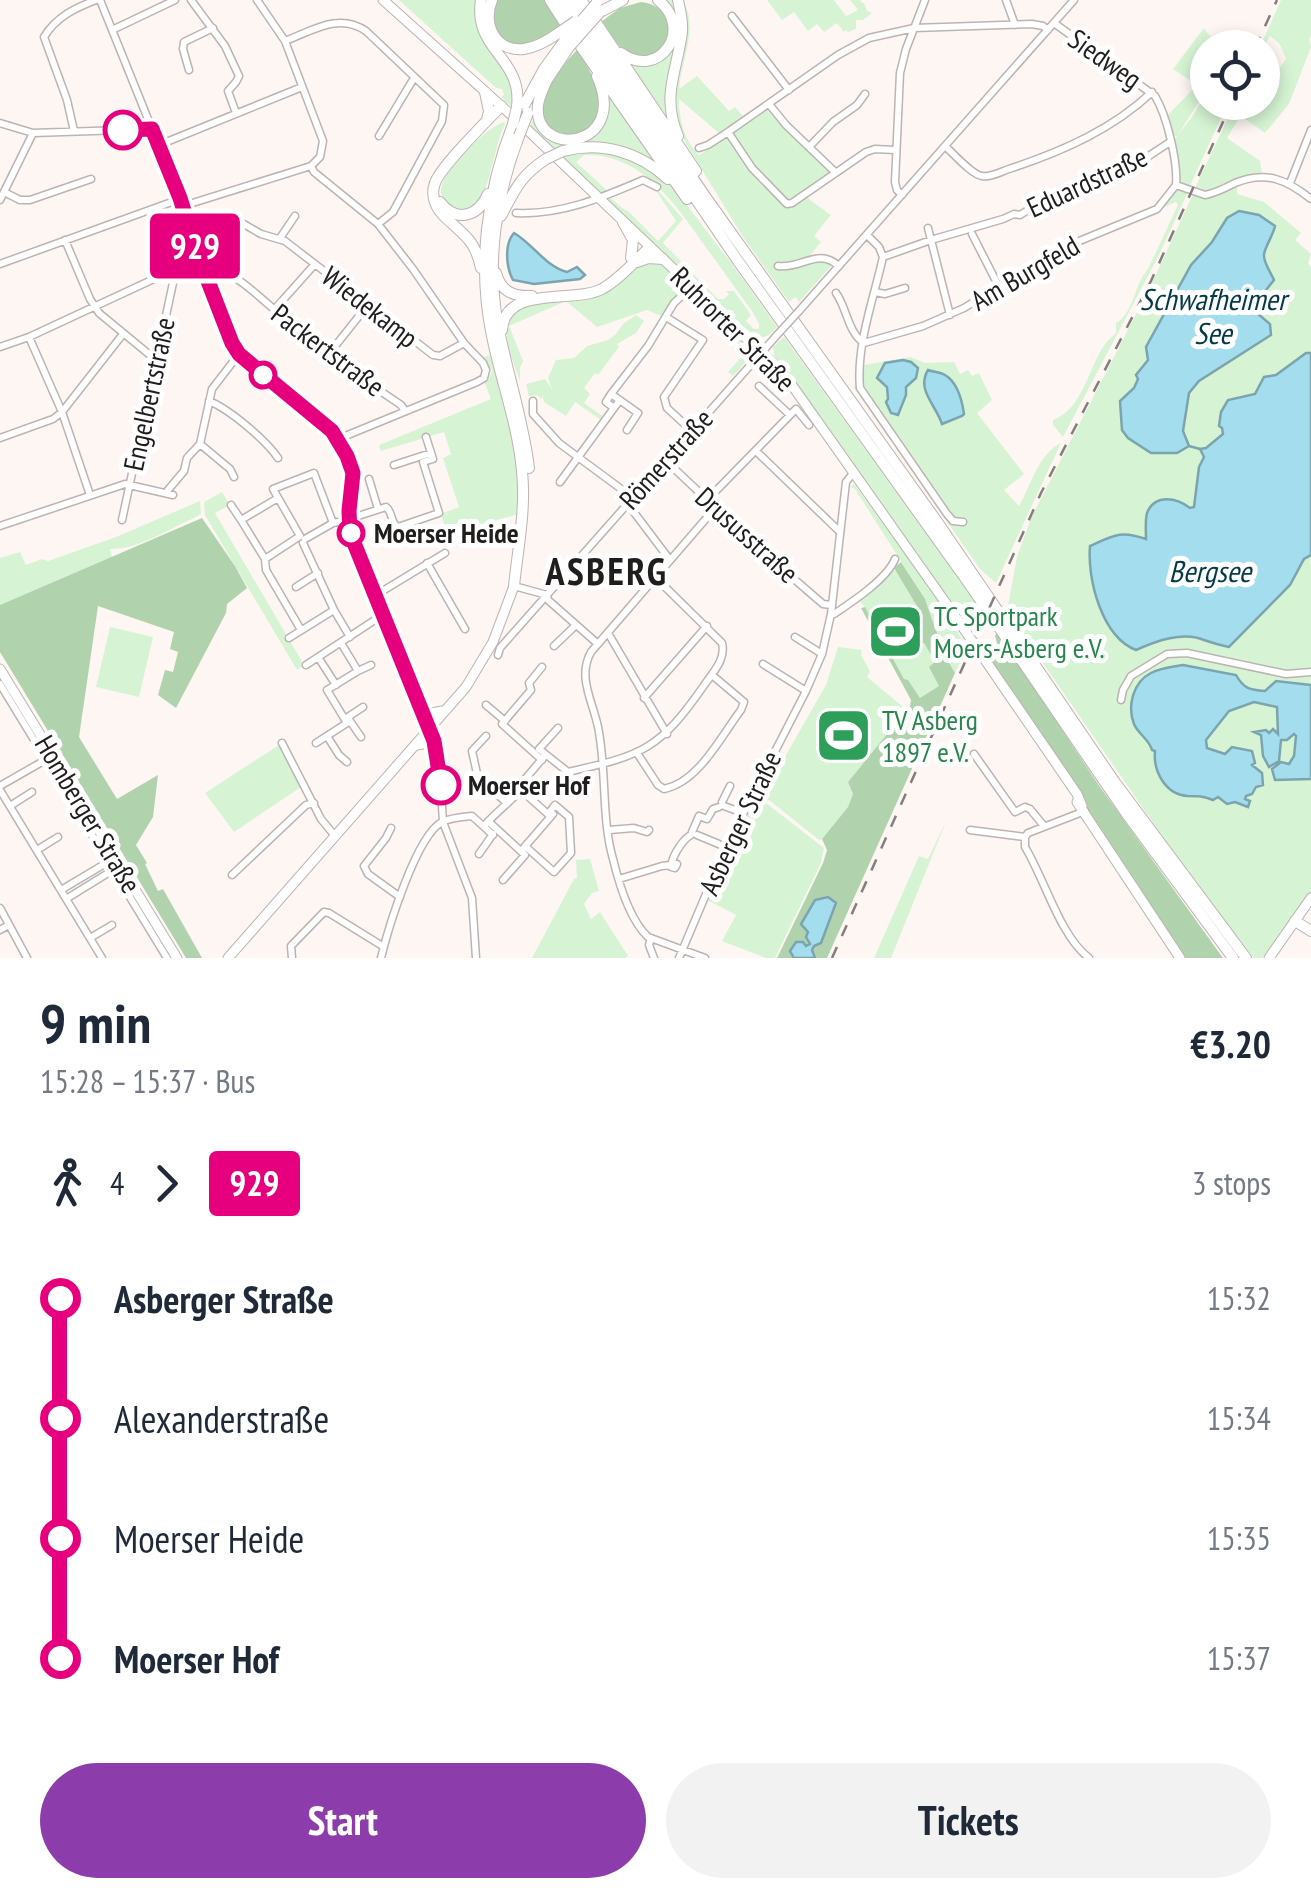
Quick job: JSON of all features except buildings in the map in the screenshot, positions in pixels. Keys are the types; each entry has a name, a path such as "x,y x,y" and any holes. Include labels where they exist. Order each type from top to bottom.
{"highway":[{"path":"481,0 483,31 509,67 518,96 493,262 493,294 524,436 530,485 524,562 514,586"},
{"path":"492,0 487,18 490,29 503,45 525,49 542,43 569,42"},
{"path":"549,0 559,6 938,538 1126,813 1231,958"},
{"path":"572,0 1114,782 1246,958"},
{"path":"581,0 735,229 754,265"},
{"path":"486,125 515,118 546,82 585,15 612,0"},
{"path":"486,290 487,228 494,185 515,118 544,70 599,5 623,0"},
{"path":"611,45 631,60 661,56 673,38 674,23 658,0"},
{"path":"678,0 682,28 670,80 670,106 676,132 694,168"},
{"path":"559,6 569,42 738,261"},
{"path":"546,82 538,115 551,135 566,140 581,138 601,122 604,99 598,77 569,42"},
{"path":"485,92 489,111 486,125 444,172 438,194 449,212 468,215 480,209 494,185"},
{"path":"514,586 523,517 522,474 513,420 475,247 439,212 433,190 443,170 486,125 515,118"},
{"path":"497,221 521,179 546,158 587,147 629,154 661,172 686,198"},
{"path":"502,346 503,322 514,305 598,291 611,283 631,261 633,240 623,222"},
{"path":"493,262 502,287 512,294 526,296 595,288 611,280 648,245"},
{"path":"631,261 663,260"},
{"path":"1295,920 1311,932"}],"main road":[{"name":"Ruhrorter Straße","path":"383,0 515,118 762,352 798,392 988,662 1180,958"},
{"path":"228,958 466,687 483,662 514,586"},
{"name":"Homberger Straße","path":"0,669 50,758 178,958"},
{"path":"422,709 436,713 445,710"},
{"path":"414,746 425,743 436,749"},
{"path":"1269,958 1311,898"}],"street":[{"path":"74,131 44,36 72,10 98,0 181,200 232,343 239,354 338,439 353,473 349,519 354,542 436,749 443,822 472,898 476,958"},
{"path":"112,30 175,0"},
{"path":"192,0 229,52 238,76 228,90 236,113"},
{"path":"0,262 181,200 310,166 320,157 324,146 285,41 257,0"},
{"path":"902,195 895,186 900,73 925,0"},
{"path":"1006,0 1015,24"},
{"name":"Römerstraße","path":"498,655 622,508 1074,0"},
{"path":"732,16 789,90"},
{"path":"285,41 336,22 351,23 366,31 444,105 442,122 392,212 378,224"},
{"path":"699,148 869,38 914,28 1051,26"},
{"name":"Siedweg","path":"1051,26 1152,92 1161,107 1177,172 1176,185"},
{"path":"188,70 184,42 213,28"},
{"path":"378,136 414,78"},
{"path":"158,145 302,87"},
{"path":"945,146 977,175 989,175 1082,140 1118,119 1152,92"},
{"path":"809,146 865,94"},
{"path":"769,104 836,172"},
{"path":"0,123 33,133 152,129"},
{"path":"1290,182 1311,130"},
{"path":"728,132 752,168 786,204 866,152 895,150"},
{"path":"33,133 2,196 30,200 91,179"},
{"name":"Eduardstraße","path":"883,257 1020,215 1093,186 1170,142"},
{"path":"310,166 378,224 486,370 484,378 338,439"},
{"path":"1176,185 1205,195 1254,178 1268,178 1290,182 1311,199"},
{"path":"516,213 558,211 643,180 657,188"},
{"name":"Am Burgfeld","path":"864,343 950,314 1060,249 1156,209 1176,185"},
{"path":"280,238 295,216"},
{"name":"Wiedekamp","path":"242,224 280,238 433,355 440,356 464,343"},
{"path":"928,228 950,314"},
{"path":"867,234 883,257 864,343 860,388 947,514 953,521 963,522"},
{"path":"972,234 999,287"},
{"path":"65,240 93,305 156,360"},
{"path":"778,266 788,267 823,256 838,266"},
{"path":"0,348 199,258"},
{"name":"Packertstraße","path":"199,258 238,279 328,355 405,411"},
{"path":"274,310 314,264"},
{"name":"Engelbertstraße","path":"122,520 176,267"},
{"path":"875,292 885,294 905,288"},
{"path":"614,408 606,402 674,303 686,292"},
{"path":"836,293 856,338 864,343"},
{"path":"328,355 366,306"},
{"path":"666,317 703,340 664,397 666,408 691,430"},
{"path":"0,438 54,419 123,334"},
{"path":"28,337 62,412 90,495"},
{"path":"0,526 129,485 170,495 168,490 200,444 217,380 239,354"},
{"path":"760,386 790,416"},
{"path":"612,394 638,414 627,430"},
{"path":"560,482 620,400"},
{"path":"209,401 226,411 278,458"},
{"path":"534,401 532,410 536,418 560,444 632,498 634,512 670,560"},
{"path":"705,958 651,938 640,928 618,878 611,854 599,731 584,671 587,658 710,514 710,503 756,451 797,409 810,425"},
{"path":"394,465 431,454 426,437"},
{"path":"200,444 234,477"},
{"path":"756,451 840,532"},
{"path":"265,559 333,523 378,509 388,508 398,527 438,513 422,459"},
{"name":"Drususstraße","path":"665,460 831,609"},
{"path":"333,523 314,473 273,489 350,637"},
{"name":"Asberger Straße","path":"679,958 726,846 822,654 846,484 856,474"},
{"path":"369,479 378,509"},
{"path":"240,520 278,498"},
{"path":"231,505 265,559 266,570 301,630"},
{"path":"622,508 634,512"},
{"path":"376,595 445,553"},
{"path":"831,609 834,614 851,603 889,570 895,559"},
{"path":"427,563 465,630"},
{"path":"296,587 318,573"},
{"path":"486,704 544,758 566,772 637,754 653,745 689,707 712,675 724,648 720,639 656,577"},
{"path":"514,586 547,595 598,644"},
{"path":"289,638 334,610"},
{"path":"306,665 384,614"},
{"path":"554,646 576,625"},
{"path":"644,698 706,626"},
{"path":"608,633 666,734"},
{"path":"795,637 822,654"},
{"path":"341,643 358,671"},
{"path":"1121,700 1132,676 1167,654 1187,653 1286,674 1311,672"},
{"path":"318,657 336,685"},
{"path":"763,664 806,691"},
{"path":"361,737 327,690 372,665"},
{"path":"503,722 531,690 528,683 542,667"},
{"path":"637,754 664,789 697,769 744,702 712,675"},
{"name":"Homberger Straße","path":"0,684 50,758 166,958"},
{"path":"349,722 348,717 363,708"},
{"path":"316,742 349,722"},
{"path":"537,752 558,728"},
{"path":"327,736 348,762"},
{"path":"486,736 472,751 478,778 508,804"},
{"path":"282,743 326,826 336,836"},
{"path":"974,754 1015,812 1027,807 1044,826"},
{"path":"50,758 0,788 102,958"},
{"path":"486,824 521,790 520,786 544,758"},
{"path":"674,878 674,856 693,834 699,816 707,819 713,809 722,805 730,786"},
{"path":"521,790 550,815"},
{"path":"10,806 32,792"},
{"path":"232,875 280,827 314,803"},
{"path":"722,805 743,813"},
{"path":"381,958 400,898 436,826 472,816 525,850 554,872 571,853 569,817 558,808 550,815 525,850 503,880"},
{"path":"1083,808 1028,833 1025,847 1066,930 1080,951 1090,958"},
{"path":"391,828 364,866 368,874 400,898"},
{"path":"608,830 649,830"},
{"path":"970,830 1025,837"},
{"path":"478,854 495,832"},
{"path":"693,834 726,846"},
{"path":"36,850 58,837"},
{"name":"Homberger Straße","path":"61,890 108,862"},
{"path":"618,878 673,865"},
{"name":"Homberger Straße","path":"66,898 113,870"},
{"path":"0,908 28,958"},
{"path":"292,958 291,946 324,912 384,947"},
{"path":"0,930 9,925"},
{"path":"90,938 112,925"},
{"path":"651,938 649,945 654,958"}],"green space":[{"path":"399,0 478,0 480,33 511,84 512,107 501,97 502,89 496,88"},
{"path":"497,0 546,0 563,25 525,44 506,41 494,24"},
{"path":"662,0 677,0 680,29 668,81 675,133 624,59 674,40"},
{"path":"682,0 689,32 679,89 697,76 729,111 735,107 743,116 720,134 679,99 683,129 694,149 699,155 728,137 753,173 782,204 806,197 831,215 814,236 821,242 807,259 824,259 833,264 799,302 795,297 789,302 743,237 675,120 673,93"},
{"path":"767,0 834,0 846,16 858,10 850,0 860,0 872,13 856,20 856,29 848,32 837,23 824,32 817,24 808,31 794,12 782,20"},
{"path":"1281,0 1311,0 1311,47 1289,104 1280,115 1280,68 1286,59 1280,30 1268,30"},
{"path":"641,2 665,15 668,26 661,47 641,57 624,50 602,21 620,8"},
{"path":"1190,47 1190,80 1173,69"},
{"path":"577,50 596,86 600,106 593,124 572,137 556,133 546,125 543,103 562,67"},
{"path":"602,82 665,173 614,148 555,151 530,127 535,116"},
{"path":"1190,92 1190,116 1177,136 1172,136 1167,116"},
{"path":"769,108 831,171 789,202 754,168 732,135"},
{"path":"1190,120 1220,120 1189,188 1180,183 1173,142"},
{"path":"1227,120 1238,120 1227,138 1260,161 1262,173 1211,190 1194,190"},
{"path":"1247,120 1276,120 1265,133"},
{"path":"504,122 484,195 480,203 462,213 444,201 441,190 445,177 468,149"},
{"path":"603,151 641,165 674,188 777,327 769,335 761,338 747,330 608,201 613,196 658,241 676,221 653,186 656,188 683,219 663,243 718,299 724,299 729,294 726,291 734,291 751,315 746,321 759,329 752,311 682,214 655,184 623,163 584,155 576,162 610,193 601,194 562,157"},
{"path":"1237,186 1237,194 1264,202 1301,233 1295,240 1311,254 1311,891 1262,958 1254,958 1189,875 1007,611 1017,557 1031,518 1152,283 1193,194 1210,196","holes":["1227,218 1266,246 1264,257 1274,280 1262,295 1257,313 1270,335 1199,381 1189,393 1183,431 1152,453 1125,433 1121,421 1120,401 1134,388 1141,366 1148,360 1146,346 1191,265"]},
{"path":"1177,189 1188,192 1063,437 1053,420 1074,404 1099,353 1116,333 1116,323 1130,305 1178,205 1176,202 1164,207"},
{"path":"642,262 662,265 745,344 750,357 733,376 728,372 742,356 737,342 685,290 664,317 647,310 597,327 566,301 509,326 523,361 520,381 508,348 506,324 520,305 593,296"},
{"path":"636,315 644,321 636,333 617,344 619,347 598,375 595,373 584,388 590,394 584,403 604,417 601,420 575,402 566,416 544,402 542,394 542,399 529,396 526,384 545,379 552,389 548,378 556,360 574,358 587,346 608,340"},
{"path":"784,337 973,598 982,613 973,633 800,390 775,361 773,347"},
{"path":"492,354 513,438 520,514 447,533 441,514 459,507 443,458 451,454 444,432 381,451 379,445 491,399 484,381 492,370 482,358"},
{"path":"864,354 864,365 910,357 925,363 954,362 960,374 968,370 972,376 979,373 992,400 977,413 1024,474 1004,490 1019,506 1041,462 1061,443 996,583 980,569 854,388"},
{"path":"854,484 922,576 967,647 955,673 925,599 855,489 850,487"},
{"path":"222,492 230,505 215,513 304,665 297,670 205,515 204,502"},
{"path":"200,501 201,514 192,519 141,543 110,549 112,557 0,605 0,558 20,552 26,565 42,559 48,561"},
{"path":"202,518 247,588 227,604 226,613 176,708 158,695 165,670 173,672 178,652 170,649 174,632 98,606 79,737 117,799 158,775 153,817 136,845 158,891 163,889 202,958 186,958 0,652 0,605"},
{"path":"901,562 925,599 955,673 827,958 777,958 823,863 827,850 822,839 848,807 853,794 848,782 910,706 911,700 861,608 865,607 904,679 920,698 939,686 929,667 935,662 924,643 919,645 906,621 921,613 894,568"},
{"name":"TC Sportpark Moers-Asberg e.V.","path":"895,570 921,613 907,621 935,663 940,686 920,698 904,680 858,600"},
{"path":"110,627 153,637 139,697 96,687"},
{"path":"997,632 1100,787 1223,958 1184,958 987,653 998,646"},
{"path":"838,647 862,650 870,671 867,677 907,710 848,782 853,794 848,807 822,839 769,800 766,803 824,848 821,863 775,958 766,958 722,941 736,915 708,902 772,760 784,766 786,755 826,685"},
{"path":"282,743 304,785 234,832 205,793"},
{"path":"947,819 891,958 874,958 919,856 928,859"},
{"path":"590,859 599,891 592,893 584,904 591,919 600,912 628,956 532,958 577,878 576,860"}],"water":[{"name":"Schwafheimer See","path":"1239,211 1259,215 1275,226 1264,256 1274,280 1262,295 1257,313 1270,324 1271,335 1199,381 1189,393 1183,431 1189,446 1177,453 1151,453 1122,430 1120,401 1134,388 1136,375 1148,360 1146,347 1191,265 1227,218"},
{"path":"514,233 552,265 567,272 577,267 585,275 580,279 534,284 513,280 507,256"},
{"name":"Bergsee","path":"1311,353 1311,555 1304,559 1290,585 1229,647 1187,636 1136,650 1124,643 1099,606 1091,574 1090,546 1118,535 1146,539 1147,513 1155,502 1173,500 1194,507 1204,457 1200,449 1223,434 1219,426 1221,412 1228,400 1255,394 1264,377 1276,375"},
{"path":"903,360 918,368 916,378 906,387 898,415 891,413 886,402 887,387 877,378 885,363"},
{"path":"928,370 953,382 962,403 962,416 942,424 924,384"},
{"path":"1183,665 1236,675 1245,686 1255,690 1265,691 1276,681 1311,685 1311,779 1275,780 1272,769 1281,762 1289,764 1296,736 1281,740 1279,761 1269,767 1263,756 1261,735 1254,732 1269,733 1273,729 1278,734 1277,707 1254,702 1229,711 1206,740 1207,748 1225,754 1232,747 1252,751 1252,765 1262,773 1263,785 1246,796 1250,801 1248,807 1235,802 1227,804 1218,797 1213,800 1180,795 1167,787 1159,774 1155,751 1134,724 1132,702 1145,677"},
{"path":"828,897 836,903 821,943 812,950 815,958 794,958 790,951 796,942 810,944 808,932 801,924 815,900"}],"waterway":[{"path":"1189,446 1200,449"}],"railway":[{"path":"1263,30 1277,0"},
{"path":"832,958 1041,493 1151,281 1224,120"}],"bus line":[{"name":"929","path":"123,130 152,129 222,320 239,354 332,431 347,456 353,473 350,533 434,741 441,785"}],"place":[{"name":"Moerser Heide","path":"351,533"},
{"name":"TC Sportpark Moers-Asberg e.V.","path":"895,632"},
{"name":"TV Asberg 1897 e.V.","path":"843,736"},
{"name":"Moerser Hof","path":"441,785"}],"district":[{"name":"ASBERG","path":"607,572"}]}
